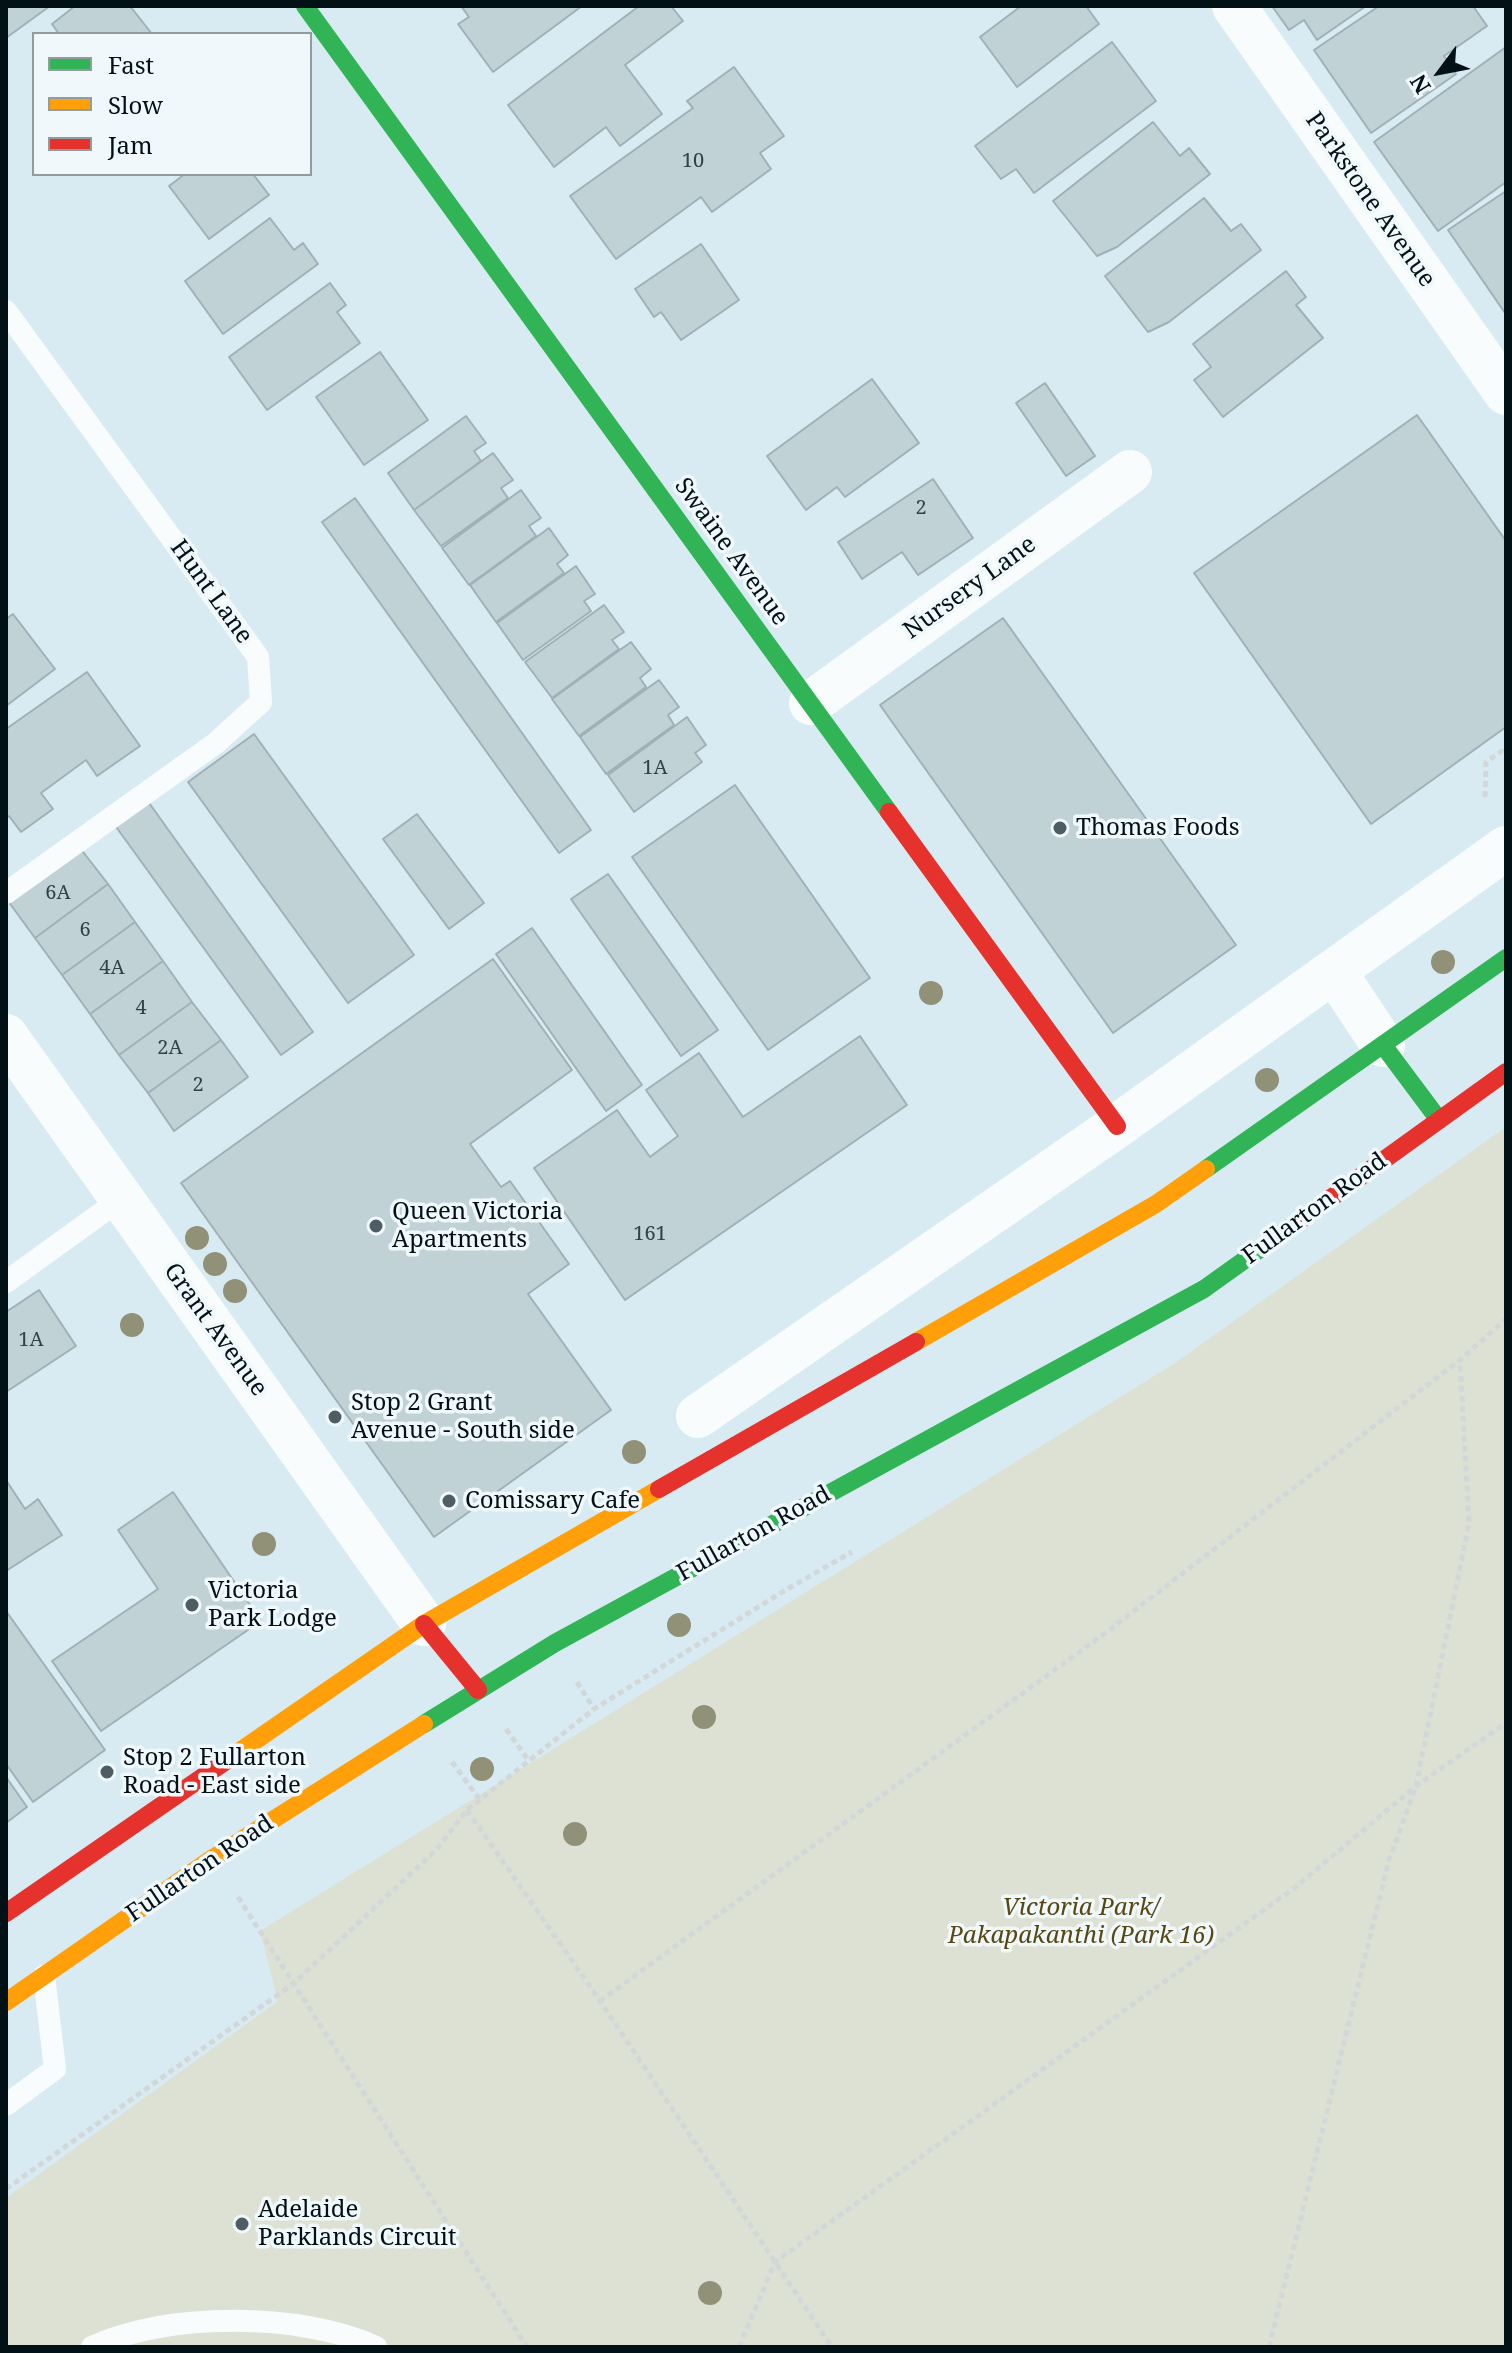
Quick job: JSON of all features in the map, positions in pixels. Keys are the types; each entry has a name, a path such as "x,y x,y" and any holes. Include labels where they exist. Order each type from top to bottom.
{"main road":[{"name":"Swaine Avenue","path":"305,6 1117,1126"},
{"path":"6,1913 424,1624 1156,1204 1506,958"},
{"path":"1383,1045 1439,1120"},
{"name":"Fullarton Road","path":"6,2002 213,1858 573,1633 1204,1289 1506,1072"},
{"path":"424,1624 478,1690"}],"street":[{"name":"Parkstone Avenue","path":"1234,6 1506,393"},
{"name":"Nursery Lane","path":"811,703 1130,472"},
{"path":"698,1416 1117,1126 1506,848"},
{"path":"1334,971 1383,1045"},
{"name":"Grant Avenue","path":"6,1036 424,1624"}],"lane":[{"name":"Hunt Lane","path":"6,311 258,657 261,702 216,743 6,893"},
{"path":"6,1282 121,1199"},
{"path":"6,2105 55,2069 44,1976"},
{"path":"92,2347 106,2340 177,2324 248,2321 297,2325 360,2340 376,2347"}],"path":[{"path":"1485,797 1486,762 1502,751 1506,752"},
{"path":"600,2001 1104,1634 1460,1360 1506,1319"},
{"path":"1269,2347 1389,1860 1416,1786 1469,1523 1460,1360"},
{"path":"6,2189 293,1984 436,1850 467,1810 594,1709 852,1552"},
{"path":"573,1674 594,1709"},
{"path":"739,2347 775,2262 1293,1889 1416,1786 1506,1723"},
{"path":"445,1752 480,1800"},
{"path":"467,1810 600,2001 832,2347"},
{"path":"213,1858 527,2347"}],"green space":[{"name":"Victoria Park/ Pakapakanthi (Park 16)","path":"1506,1127 1506,2347 6,2347 6,2198 278,2001 260,1931 1175,1363"}],"building":[{"path":"6,6 50,6 6,38"},
{"path":"75,6 130,6 150,32 58,32 52,24"},
{"path":"461,6 582,6 493,72 458,24 469,17"},
{"path":"639,6 671,6 683,21 625,65 662,114 620,146 606,127 554,167 508,105"},
{"path":"1021,6 1086,6 1099,24 1017,87 980,37"},
{"path":"1272,6 1366,6 1317,40 1304,20 1289,30"},
{"path":"1379,6 1473,6 1487,26 1444,56 1456,74 1371,133 1314,50"},
{"path":"1112,42 1156,101 1034,193 1016,169 1001,179 975,146"},
{"path":"1506,47 1506,182 1438,231 1374,142"},
{"path":"734,67 784,136 760,153 771,169 712,212 701,197 616,259 570,196 693,108 687,101"},
{"path":"1153,122 1180,156 1189,148 1210,174 1117,247 1097,256 1053,201"},
{"path":"182,176 255,176 269,195 209,239 169,186"},
{"path":"1506,191 1506,312 1505,313 1448,230"},
{"path":"1204,198 1231,231 1241,224 1261,250 1169,322 1148,332 1105,276"},
{"path":"270,218 294,250 303,243 318,264 223,334 185,281"},
{"path":"701,244 739,300 681,340 661,312 654,317 635,289"},
{"path":"1286,271 1306,297 1296,305 1323,338 1223,417 1194,380 1211,367 1193,344"},
{"path":"330,283 346,305 337,312 360,343 267,410 229,357"},
{"path":"380,352 428,420 364,465 316,397"},
{"path":"872,379 919,443 845,497 837,487 806,510 767,456"},
{"path":"1045,383 1095,456 1066,476 1016,403"},
{"path":"1417,415 1506,541 1506,727 1371,824 1194,573"},
{"path":"466,416 486,443 474,451 481,461 414,510 388,473"},
{"path":"493,453 513,480 501,488 508,498 441,546 414,510"},
{"path":"933,479 973,538 918,575 902,552 862,579 838,542"},
{"path":"521,490 541,518 529,526 536,536 469,585 442,548"},
{"path":"355,498 591,830 559,853 322,522"},
{"path":"549,528 568,555 557,564 564,573 496,622 470,585"},
{"path":"576,566 595,594 584,601 591,611 523,660 497,623"},
{"path":"604,605 624,632 612,640 619,649 552,698 525,662"},
{"path":"13,614 55,669 6,706 6,619"},
{"name":"Thomas Foods","path":"1003,618 1236,945 1113,1033 880,705"},
{"path":"631,642 651,669 640,678 646,687 579,736 552,699"},
{"path":"87,672 140,746 97,776 86,760 41,793 53,809 21,832 9,816 6,818 6,729"},
{"path":"659,680 679,707 668,715 674,725 606,774 580,737"},
{"path":"687,717 706,745 695,753 702,762 634,812 608,775"},
{"path":"254,734 414,955 348,1003 188,782"},
{"path":"735,785 870,978 768,1050 632,857"},
{"path":"147,800 313,1032 281,1055 114,824"},
{"path":"417,814 484,903 449,929 383,839"},
{"path":"80,848 108,884 35,938 8,901"},
{"path":"608,874 718,1030 681,1056 571,899"},
{"path":"108,884 135,922 62,975 35,938"},
{"path":"135,922 163,961 90,1014 62,975"},
{"path":"532,928 642,1085 606,1111 496,954"},
{"name":"Queen Victoria Apartments","path":"493,959 572,1070 470,1144 501,1187 510,1181 569,1264 528,1294 611,1410 434,1537 181,1183"},
{"path":"163,961 192,1002 119,1055 90,1014"},
{"path":"192,1002 221,1040 148,1093 119,1055"},
{"path":"860,1036 907,1105 625,1300 534,1168 617,1110 650,1157 678,1136 646,1090 699,1053 743,1117"},
{"path":"221,1040 248,1077 174,1131 148,1093"},
{"path":"39,1290 76,1346 6,1392 6,1312"},
{"path":"6,1480 25,1509 38,1499 62,1535 6,1571"},
{"name":"Victoria Park Lodge","path":"173,1492 261,1621 101,1731 52,1661 158,1589 118,1530"},
{"path":"6,1611 105,1750 33,1802 6,1764"},
{"path":"6,1777 27,1807 6,1823"}],"traffic: fast":[{"path":"305,6 889,812"},
{"path":"1206,1169 1506,958"},
{"path":"1383,1045 1439,1120"},
{"path":"424,1724 555,1643 1204,1289 1299,1221"}],"traffic: slow":[{"path":"916,1342 1156,1204 1206,1169"},
{"path":"233,1756 424,1624 659,1489"},
{"path":"6,2002 213,1858 424,1724"}],"traffic: jam":[{"path":"889,812 1117,1126"},
{"path":"1299,1221 1506,1072"},
{"path":"659,1489 916,1342"},
{"path":"424,1624 478,1690"},
{"path":"6,1913 233,1756"}],"place":[{"name":"Thomas Foods","path":"1060,828"},
{"name":"Queen Victoria Apartments","path":"376,1226"},
{"name":"Stop 2 Grant Avenue - South side","path":"335,1417"},
{"name":"Comissary Cafe","path":"449,1501"},
{"name":"Victoria Park Lodge","path":"192,1605"},
{"name":"Stop 2 Fullarton Road - East side","path":"107,1772"},
{"name":"Adelaide Parklands Circuit","path":"242,2224"}]}
